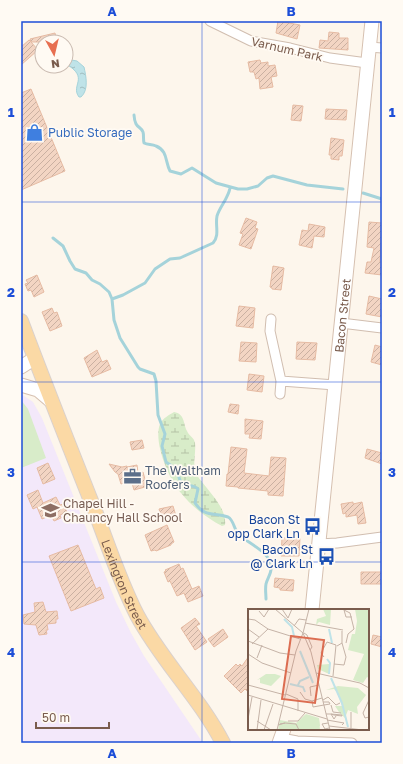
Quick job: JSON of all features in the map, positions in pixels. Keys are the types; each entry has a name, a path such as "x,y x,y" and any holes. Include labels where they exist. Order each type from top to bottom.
{"main road":[{"name":"Bacon Street","path":"312,609 367,63 375,48 372,21"},
{"name":"Lexington Street","path":"21,322 28,358 51,401 137,614 223,743"},
{"path":"21,367 28,358"},
{"path":"21,385 38,390 51,401"}],"street":[{"name":"Varnum Park","path":"210,21 251,41 290,48 330,58 367,63"},
{"path":"271,319 270,331 282,380 280,394"},
{"path":"341,324 382,328"},
{"path":"282,380 335,385"},
{"path":"319,544 331,544 382,537"},
{"path":"281,737 297,741 352,743"}],"shaded area":[{"name":"Chapel Hill - Chauncy Hall School","path":"21,394 33,402 42,418 116,602 131,633 144,656 203,743 21,743"}],"green space":[{"path":"21,400 28,409 46,458 21,468"},
{"path":"174,412 178,413 182,417 188,433 193,438 195,447 195,472 224,513 225,525 222,526 200,512 190,503 176,487 167,470 160,450 158,432 161,422"}],"water":[{"path":"74,60 84,67 86,87 84,94 81,97 79,97 77,93 77,73 74,70"}],"building":[{"path":"278,21 300,25 297,39 276,33"},
{"path":"329,32 339,33 339,38 348,38 348,50 319,48 320,40 328,41"},
{"path":"34,38 34,42 31,42 30,39"},
{"path":"29,40 34,46 34,54 21,65 21,47"},
{"path":"260,60 261,63 268,62 268,66 275,65 277,76 271,77 273,87 260,89 259,78 256,79 254,72 250,72 248,62"},
{"name":"Public Storage","path":"31,89 65,171 21,190 21,93"},
{"path":"293,105 303,106 301,121 291,120"},
{"path":"326,109 347,110 346,120 325,119"},
{"path":"331,138 344,140 342,156 339,156 339,160 331,159 331,155 329,155"},
{"path":"246,218 257,222 255,228 258,229 251,249 239,245 243,234 240,233"},
{"path":"369,222 382,223 380,262 382,262 382,275 365,273 367,262 371,262 374,248 367,247"},
{"path":"309,224 325,227 324,237 314,236 312,248 299,245 302,230 308,231"},
{"path":"273,266 284,268 281,290 272,289 270,287"},
{"path":"37,275 44,292 34,297 31,290 28,291 25,284 28,283 26,280"},
{"path":"369,296 382,299 382,317 366,314"},
{"path":"239,306 255,308 253,328 236,326"},
{"path":"52,308 54,313 57,312 62,326 50,331 42,312"},
{"path":"241,342 257,343 256,362 239,361"},
{"path":"297,342 317,343 315,360 296,359"},
{"path":"375,345 382,347 382,365 371,362"},
{"path":"97,350 102,362 107,360 111,369 92,377 84,358"},
{"path":"249,374 264,376 262,392 247,390"},
{"path":"230,404 239,405 238,414 228,412"},
{"path":"245,419 263,421 261,439 249,438 250,434 245,434"},
{"path":"142,440 144,448 132,450 130,442"},
{"path":"231,447 247,449 244,473 269,476 271,457 286,458 283,496 268,495 268,491 226,486"},
{"path":"367,449 382,453 382,464 365,458"},
{"path":"48,463 55,479 43,484 37,468"},
{"path":"109,464 122,467 137,465 138,473 143,472 146,483 144,483 145,487 134,490 132,483 128,484 127,482 121,484 118,474"},
{"path":"38,490 43,503 56,497 60,505 63,504 67,512 60,515 61,518 54,521 51,515 42,519 37,507 33,509 27,495"},
{"path":"353,502 353,504 362,502 366,523 358,524 357,515 346,517 346,513 343,514 341,504"},
{"path":"173,506 176,516 162,519 159,509"},
{"path":"167,525 174,542 171,545 156,551 151,551 145,535"},
{"path":"282,538 300,538 299,556 281,556"},
{"path":"78,545 96,589 100,587 104,598 71,611 49,556"},
{"path":"179,564 181,569 183,568 192,589 199,586 203,596 188,602 184,593 177,596 170,581 168,582 164,572 166,571 165,570"},
{"path":"361,572 382,572 382,584 361,584"},
{"path":"275,578 294,580 293,591 280,590 280,588 274,587"},
{"path":"43,602 46,612 57,611 58,619 56,619 56,623 47,624 47,634 39,635 36,625 24,624 23,615 35,612 34,603"},
{"path":"195,618 200,624 196,626 207,642 195,650 181,628"},
{"path":"223,629 228,637 214,647 208,639"},
{"path":"373,635 382,637 382,647 371,644"},
{"path":"248,657 248,692 245,689 241,693 224,676 236,664 238,666 240,664 242,666"}],"waterway":[{"path":"134,115 136,125 143,132 144,143 156,146 163,151 170,171 181,174 192,168 216,183 238,189 247,189 258,186 267,178 273,176 307,185 343,189"},
{"path":"112,299 145,283 155,269 170,259 180,258 213,243 217,234 217,216 228,196 230,188"},
{"path":"363,193 382,199"},
{"path":"53,238 63,246 75,269 86,273 92,280 100,284 109,292 112,299 114,320 120,338 138,367 154,374 156,381 158,415 165,434 162,446 166,462 176,469 181,483 198,489 195,503 202,511 230,518 239,535 260,549 271,563 271,569 266,584 266,599"}],"place":[{"name":"Public Storage","path":"35,132"},
{"name":"The Waltham Roofers","path":"132,477"},
{"name":"Chapel Hill - Chauncy Hall School","path":"50,510"},
{"name":"Bacon St opp Clark Ln","path":"313,526"},
{"name":"Bacon St @ Clark Ln","path":"326,556"}]}
